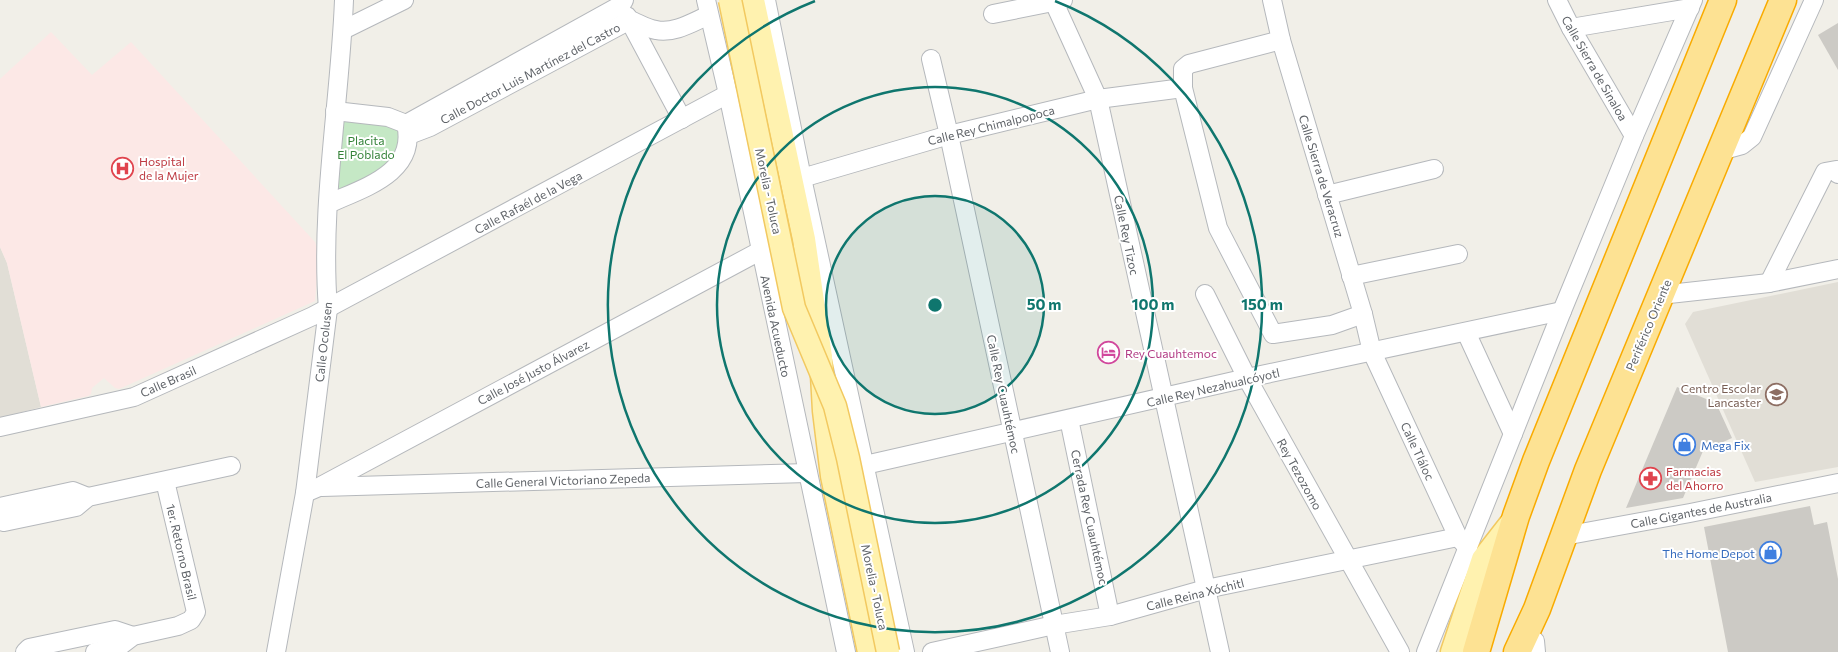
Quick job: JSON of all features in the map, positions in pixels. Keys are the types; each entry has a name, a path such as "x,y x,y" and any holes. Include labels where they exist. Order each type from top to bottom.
{"highway":[{"path":"1476,652 1516,516 1536,461 1723,0"},
{"name":"Periférico Oriente","path":"1530,649 1537,609 1588,470 1783,0"}],"main road":[{"name":"Morelia - Toluca","path":"730,0 794,308 835,406 850,468 888,652"},
{"name":"Morelia - Toluca","path":"753,0 804,239 821,356 824,411 832,476 869,652"},
{"path":"1452,652 1470,548 1516,516"}],"street":[{"name":"Calle Ocolusen","path":"276,652 312,490 328,309 326,279 328,204 344,0"},
{"path":"343,30 404,0"},
{"path":"766,0 802,178 905,652"},
{"name":"Calle Sierra de Veracruz","path":"1272,0 1281,40 1363,314 1372,352"},
{"name":"Calle Sierra de Sinaloa","path":"1557,0 1571,28 1634,136"},
{"path":"1720,151 1742,145 1752,137 1814,0"},
{"path":"994,14 1056,1"},
{"name":"Calle Rey Tizoc","path":"1056,1 1098,99 1220,652"},
{"path":"1571,28 1692,4"},
{"path":"1426,652 1447,598 1470,548 1513,434 1634,136 1692,4"},
{"path":"623,6 682,119"},
{"name":"Calle Doctor Luis Martínez del Castro","path":"407,130 430,127 623,6 655,30 666,31 681,27 707,7"},
{"name":"Avenida Acueducto","path":"707,7 728,94 846,652"},
{"path":"1281,40 1189,64 1183,70 1184,88 1218,228 1273,334 1332,325 1363,314"},
{"name":"Calle Rey Cuauhtémoc","path":"931,59 1060,652"},
{"name":"Calle Rey Chimalpopoca","path":"802,178 949,135 1098,99 1184,88"},
{"name":"Calle Rafaél de la Vega","path":"328,309 728,94"},
{"path":"328,204 382,179 402,160 406,151 407,130 388,117 334,111"},
{"path":"1327,195 1434,170"},
{"path":"1769,283 1825,172 1837,172"},
{"name":"Calle José Justo Álvarez","path":"312,490 760,251"},
{"path":"1351,276 1458,254"},
{"path":"1660,295 1769,283 1838,269"},
{"name":"Rey Tezozomo","path":"1205,294 1247,378 1400,652"},
{"name":"Calle Brasil","path":"0,428 134,397 328,309"},
{"name":"Calle Rey Nezahualcóyotl","path":"865,465 1247,378 1562,312"},
{"path":"1466,332 1513,434"},
{"name":"Calle Tláloc","path":"1372,352 1470,548"},
{"name":"Cerrada Rey Cuauhtémoc","path":"1069,419 1110,616"},
{"path":"0,521 4,522 76,506 88,497 231,466"},
{"name":"Calle General Victoriano Zepeda","path":"312,490 808,474"},
{"name":"1er. Retorno Brasil","path":"95,652 120,646 133,636 178,626 191,620 196,612 165,481"},
{"name":"Calle Gigantes de Australia","path":"1564,536 1837,484"},
{"path":"0,507 73,490 88,497"},
{"name":"Calle Reina Xóchitl","path":"932,652 1054,625 1110,616 1206,589 1348,560 1470,548"},
{"name":"1er. Retorno Brasil","path":"25,652 29,648 116,630 133,636"}],"shaded area":[{"name":"Hospital de la Mujer","path":"51,32 92,75 131,42 315,242 319,254 315,301 119,389 115,388 104,378 92,388 91,394 88,396 41,407 7,263 0,247 0,79"},
{"path":"0,247 7,263 41,407 0,418"},
{"name":"Centro Escolar Lancaster","path":"1838,282 1838,467 1755,482 1685,324 1693,312"}],"green space":[{"name":"Placita El Poblado","path":"339,115 396,126 401,135 393,163 339,195 334,191"}],"building":[{"path":"1838,23 1838,70 1818,35"},
{"name":"Mega Fix","path":"1677,387 1716,403 1732,438 1703,451 1683,498 1626,508"},
{"name":"The Home Depot","path":"1810,506 1814,525 1827,522 1838,579 1838,652 1728,652 1704,527"}],"place":[{"name":"Hospital de la Mujer","path":"123,168"},
{"name":"Rey Cuauhtemoc","path":"1109,353"},
{"name":"Centro Escolar Lancaster","path":"1777,395"},
{"name":"Mega Fix","path":"1685,445"},
{"name":"Farmacias del Ahorro","path":"1650,478"},
{"name":"The Home Depot","path":"1771,553"}]}
